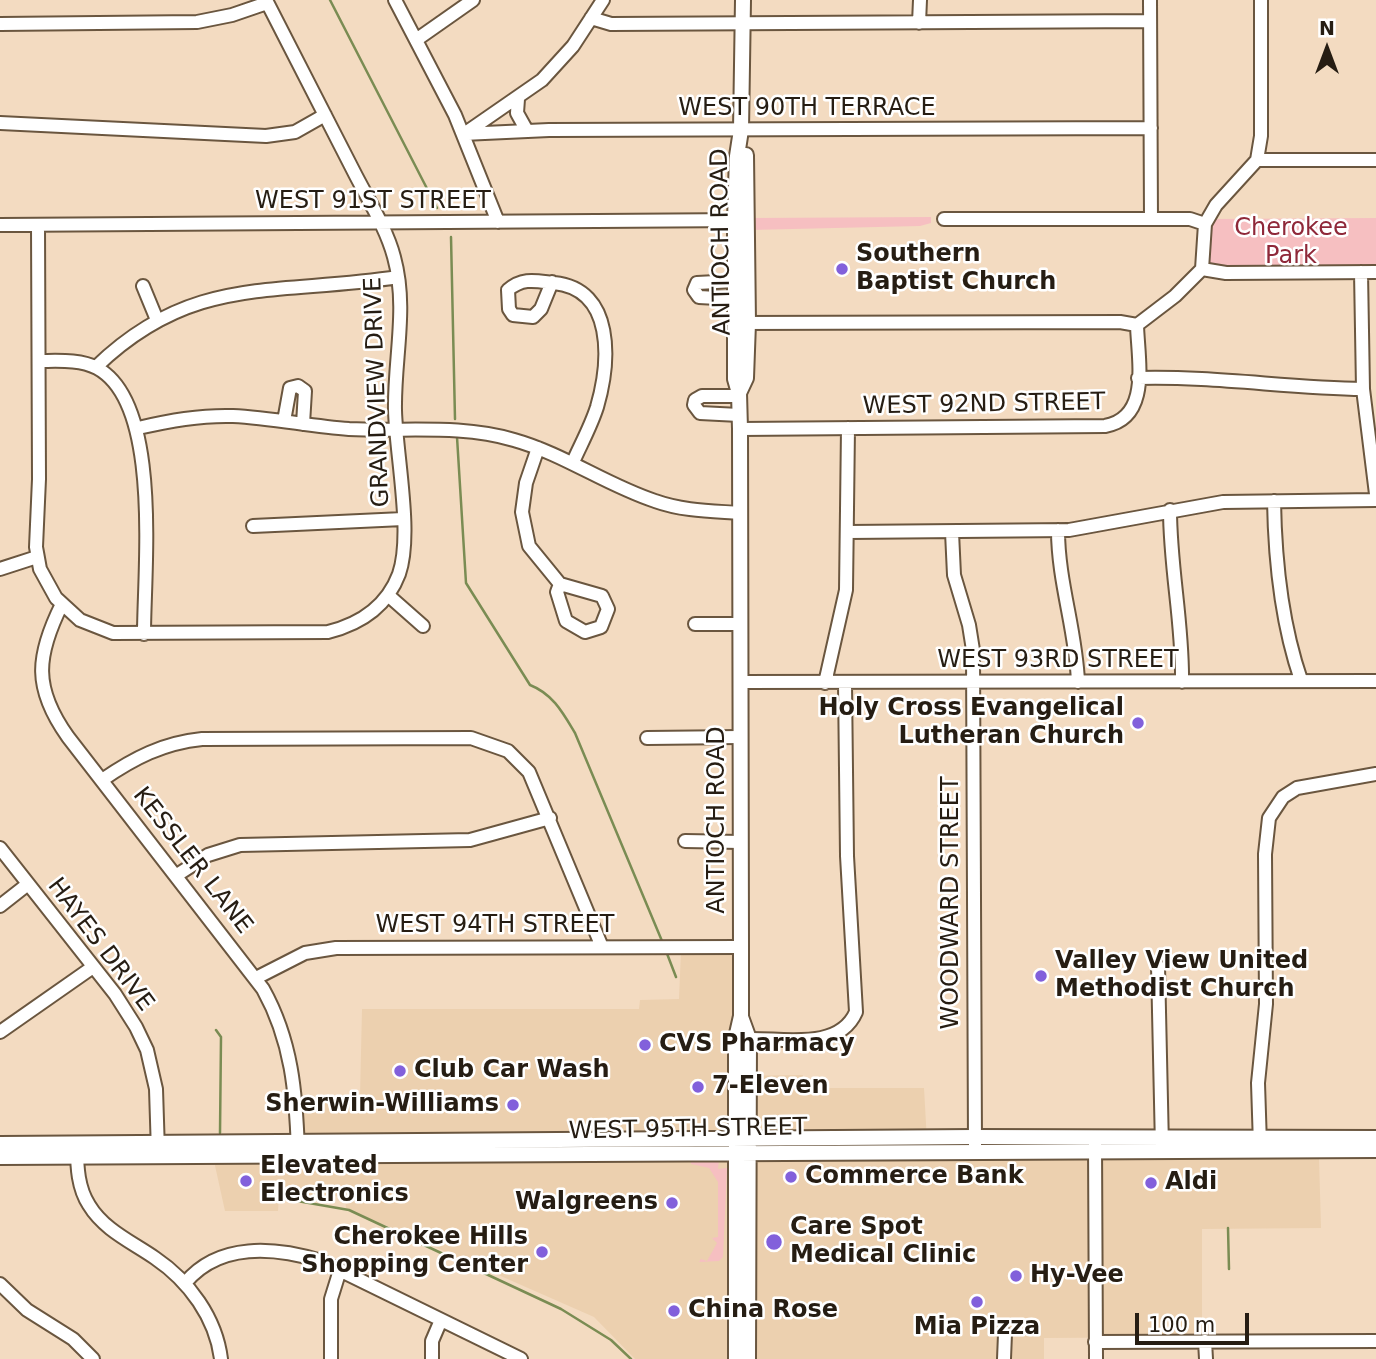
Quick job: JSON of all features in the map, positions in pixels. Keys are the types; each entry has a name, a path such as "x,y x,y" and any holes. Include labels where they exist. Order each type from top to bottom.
{"main road":[{"name":"ANTIOCH ROAD","path":"743,0 741,130 737,156 741,220 741,323 746,378 739,395 741,1016 736,1038 748,1359"},
{"name":"ANTIOCH ROAD","path":"741,220 735,281 735,299 741,323"},
{"name":"ANTIOCH ROAD","path":"736,1359 742,1146 749,1039 741,1016"},
{"name":"WEST 95TH STREET","path":"0,1144 77,1150 158,1150 1259,1144 1376,1138"},
{"name":"WEST 95TH STREET","path":"1259,1144 1376,1150"},
{"name":"WEST 95TH STREET","path":"0,1157 77,1150"}],"street":[{"path":"395,0 463,134 498,222"},
{"path":"416,40 473,0"},
{"path":"463,134 518,99 555,66 603,0"},
{"path":"919,0 919,23"},
{"path":"1150,0 1151,219"},
{"path":"1138,325 1175,296 1202,269 1205,224 1216,205 1256,160 1261,136 1261,0"},
{"path":"0,24 197,22 232,15 267,1"},
{"name":"GRANDVIEW DRIVE","path":"267,1 380,223 394,256 401,314 396,428 403,557 388,596"},
{"path":"591,18 611,24 1150,21"},
{"path":"518,99 517,113 527,131"},
{"path":"0,123 266,136 295,132 325,115"},
{"name":"WEST 90TH TERRACE","path":"463,134 527,131 1151,128"},
{"path":"1256,160 1376,160"},
{"path":"944,219 1190,219 1205,224"},
{"name":"WEST 91ST STREET","path":"0,225 741,220"},
{"path":"38,225 37,557 48,587 62,604 97,628 144,634 328,632 357,622 388,596 423,626"},
{"path":"1202,269 1226,273 1376,272"},
{"path":"1361,272 1363,389 1376,494"},
{"path":"96,367 120,344 157,320 185,307 238,292 338,286 398,277"},
{"name":"ANTIOCH ROAD","path":"735,281 697,283 695,290 699,297 735,299"},
{"path":"552,282 572,284 587,296 597,310 603,334 602,388 592,420 572,461"},
{"path":"143,286 157,320"},
{"path":"741,323 1120,321 1138,325"},
{"path":"1138,325 1138,378"},
{"path":"39,361 77,362 96,367 122,392 138,428 144,475 144,634"},
{"name":"WEST 92ND STREET","path":"739,422 848,428 1105,426 1124,421 1132,412 1138,394 1138,378 1212,377 1306,388 1363,389"},
{"path":"284,421 290,388 298,386 305,390 303,424"},
{"path":"739,395 702,397 695,400 694,405 701,413 739,422"},
{"path":"138,428 209,417 284,421 351,429 474,431 538,447 653,501 698,510 739,513"},
{"path":"825,683 844,609 848,532 848,428"},
{"path":"538,447 523,494 522,522 528,546 560,584 602,596 608,609 601,627 585,632 566,621 557,592 560,584"},
{"path":"1274,500 1275,551 1281,603 1301,680"},
{"path":"848,532 1058,530 1108,524 1170,510 1223,502 1376,500"},
{"path":"1170,510 1172,577 1181,628 1182,682"},
{"path":"253,526 403,519"},
{"path":"1058,530 1059,573 1074,628 1078,682"},
{"name":"WOODWARD STREET","path":"952,532 954,575 972,638 975,1144"},
{"path":"0,569 37,557"},
{"name":"KESSLER LANE","path":"62,604 44,645 41,663 44,692 55,719 256,978 274,1011 287,1047 296,1098 298,1149"},
{"path":"695,624 739,624"},
{"name":"WEST 93RD STREET","path":"740,682 845,684 1376,681"},
{"path":"749,1039 830,1037 850,1024 856,1012 847,835 845,684"},
{"path":"647,738 740,737"},
{"path":"102,780 159,747 202,739 471,738 491,743 516,757 535,783 602,947"},
{"path":"1259,1144 1258,1083 1266,1004 1265,853 1269,818 1283,797 1297,788 1376,774"},
{"path":"177,875 208,855 240,845 470,841 550,818"},
{"path":"685,841 741,842"},
{"name":"HAYES DRIVE","path":"0,849 129,1014 146,1050 156,1089 158,1150"},
{"path":"0,906 28,884"},
{"name":"WEST 94TH STREET","path":"256,978 286,960 323,948 741,947"},
{"path":"1158,966 1162,1144"},
{"path":"0,1032 93,967"},
{"path":"1095,1144 1096,1359"},
{"path":"77,1150 82,1189 100,1220 157,1259 185,1283 207,1315 221,1359"},
{"path":"185,1283 215,1259 247,1251 298,1254 340,1270 521,1359"},
{"path":"331,1359 331,1299 340,1270"},
{"path":"0,1284 27,1310 73,1339 93,1359"},
{"path":"432,1359 432,1341 442,1320"},
{"path":"1004,1334 1004,1359"},
{"path":"1205,1341 1206,1359"},
{"path":"1095,1342 1376,1341"}],"shaded area":[{"path":"733,950 732,1076 803,1075 804,1088 924,1088 928,1159 1319,1158 1321,1228 1202,1229 1202,1337 1044,1338 1044,1359 635,1359 594,1317 346,1208 345,1196 279,1197 278,1211 225,1211 214,1161 303,1160 304,1101 360,1097 362,1009 639,1009 640,1000 679,999 681,951"}],"green space":[{"path":"931,217 931,223 920,226 750,230 750,218"},
{"name":"Cherokee Park","path":"1376,218 1376,267 1216,268 1208,262 1208,237 1213,219"},
{"path":"691,1160 719,1160 718,1169 727,1168 723,1257 719,1261 699,1262 701,1259 707,1261 717,1243 712,1238 718,1237 718,1182 709,1168 691,1164"}],"waterway":[{"path":"330,0 437,208"},
{"path":"451,237 455,419"},
{"path":"457,437 466,583 530,685 551,699 575,733 662,941"},
{"path":"666,951 676,977"},
{"path":"216,1030 221,1037 220,1133"},
{"path":"280,1198 349,1210 561,1309 611,1340 631,1359"},
{"path":"1228,1228 1229,1269"}],"place":[{"name":"Southern Baptist Church","path":"842,269"},
{"name":"Holy Cross Evangelical Lutheran Church","path":"1138,723"},
{"name":"Valley View United Methodist Church","path":"1041,976"},
{"name":"CVS Pharmacy","path":"645,1045"},
{"name":"Club Car Wash","path":"400,1071"},
{"name":"7-Eleven","path":"698,1087"},
{"name":"Sherwin-Williams","path":"513,1105"},
{"name":"Commerce Bank","path":"791,1177"},
{"name":"Elevated Electronics","path":"246,1181"},
{"name":"Aldi","path":"1151,1183"},
{"name":"Walgreens","path":"672,1203"},
{"name":"Care Spot Medical Clinic","path":"774,1242"},
{"name":"Cherokee Hills Shopping Center","path":"542,1252"},
{"name":"Hy-Vee","path":"1016,1276"},
{"name":"Mia Pizza","path":"977,1302"},
{"name":"China Rose","path":"674,1311"}]}
